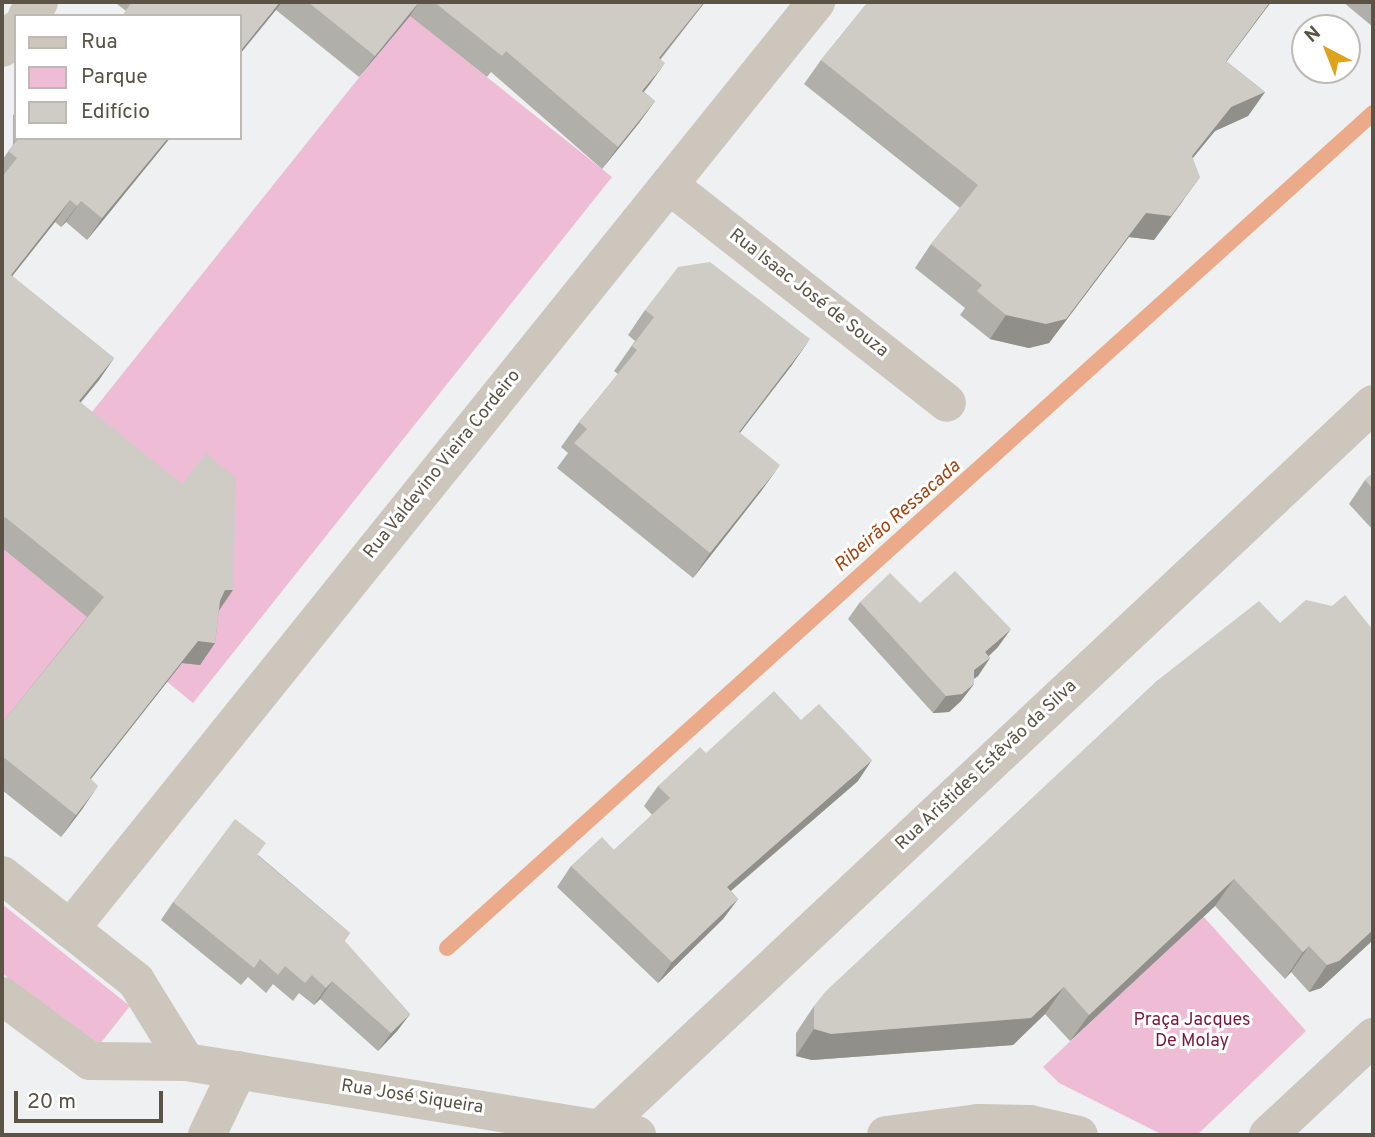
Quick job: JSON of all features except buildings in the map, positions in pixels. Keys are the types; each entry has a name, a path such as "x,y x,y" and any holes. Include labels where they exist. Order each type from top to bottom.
{"street":[{"name":"Rua Valdevino Vieira Cordeiro","path":"70,929 816,2"},
{"path":"2,47 14,32"},
{"name":"Rua Isaac José de Souza","path":"669,185 947,403"},
{"name":"Rua Aristides Estêvão da Silva","path":"600,1129 1373,404"},
{"path":"2,875 136,981 186,1062"},
{"name":"Rua José Siqueira","path":"2,996 90,1061 186,1062 637,1135"},
{"path":"1268,1135 1373,1037"},
{"path":"207,1135 238,1070"},
{"path":"886,1135 978,1123 1030,1124 1079,1135"}],"green space":[{"path":"409,15 612,177 193,703 137,657 167,506 76,432"},
{"path":"2,548 89,618 2,726"},
{"path":"2,904 130,1006 96,1049 2,973"},
{"name":"Praça Jacques De Molay","path":"1203,916 1306,1031 1197,1135 1163,1135 1059,1083 1043,1067"}],"waterway":[{"name":"Ribeirão Ressacada","path":"447,948 1373,113"}]}
